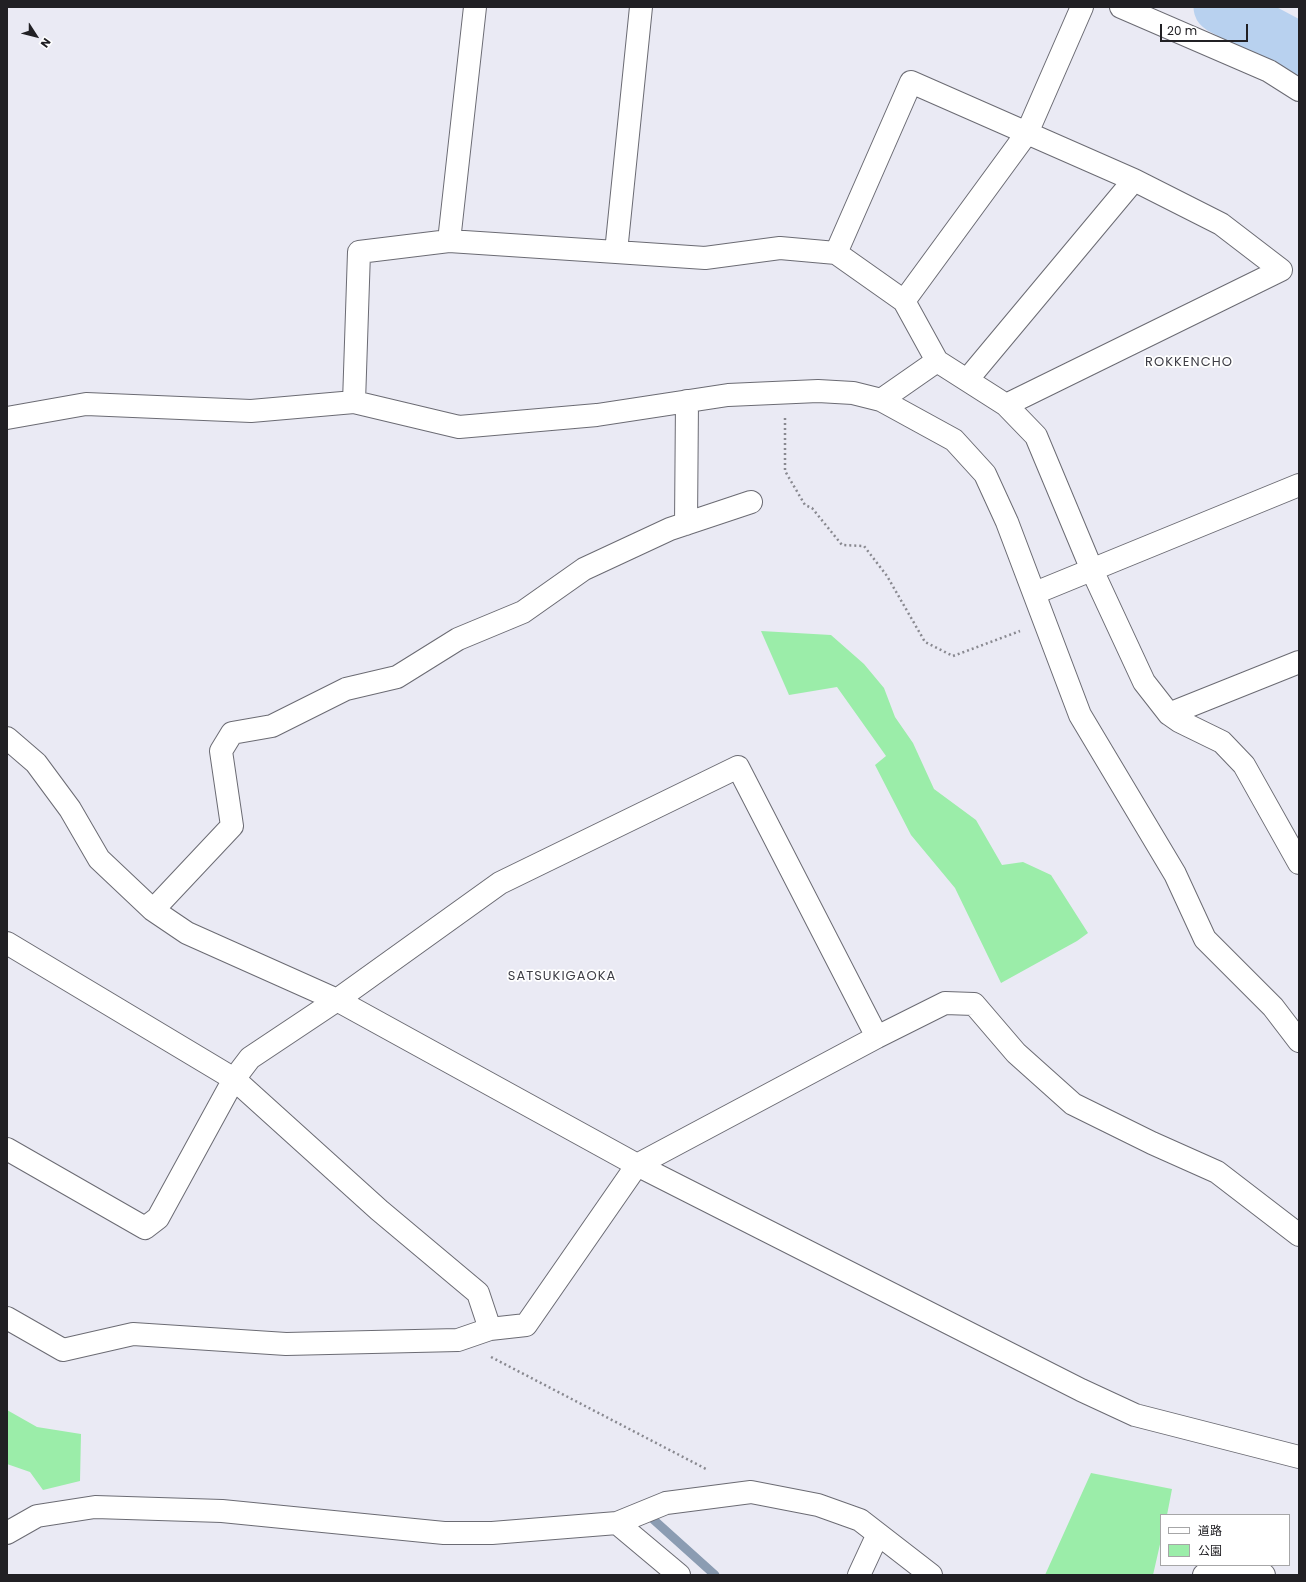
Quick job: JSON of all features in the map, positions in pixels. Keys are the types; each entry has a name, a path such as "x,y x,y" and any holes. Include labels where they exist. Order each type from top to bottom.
{"street":[{"path":"449,241 475,7"},
{"path":"616,252 641,7"},
{"path":"904,301 1027,133 1082,7"},
{"path":"1121,7 1270,71 1299,90"},
{"path":"836,254 911,82 1134,180 1221,224 1281,270 1006,405"},
{"path":"967,380 1134,180"},
{"path":"354,402 359,252 449,241 705,258 780,248 836,254 904,301 937,361 1006,405 1036,436 1092,570 1144,682 1169,714 1178,721 1222,742 1244,764 1299,863"},
{"path":"881,400 937,361"},
{"path":"7,418 86,404 251,411 354,402 459,426 597,416 728,395 818,391 854,393 881,400 954,440 985,474 1007,522 1035,593 1080,715 1175,874 1205,939 1273,1007 1299,1042"},
{"path":"686,524 687,402"},
{"path":"1035,593 1299,485"},
{"path":"153,910 232,826 221,751 232,733 272,726 346,689 398,677 458,639 523,612 584,569 670,529 751,502"},
{"path":"1169,714 1299,662"},
{"path":"7,738 36,763 70,809 99,859 153,910 187,933 337,1000 637,1164 1081,1390 1135,1415 1299,1457"},
{"path":"7,1149 145,1228 158,1218 234,1079 250,1058 337,1000 500,883 738,767 877,1037"},
{"path":"7,943 234,1079 380,1210 478,1293 490,1329"},
{"path":"7,1318 62,1350 133,1334 286,1344 458,1340 490,1329 526,1325 637,1164 877,1037 945,1003 974,1004 1016,1053 1073,1104 1152,1143 1217,1172 1299,1235"},
{"path":"8,1531 37,1516 95,1507 222,1511 444,1533 492,1533 617,1523 666,1503 751,1492 818,1505 860,1520 931,1575"},
{"path":"617,1523 679,1575"},
{"path":"859,1575 878,1534"},
{"path":"1204,1575 1210,1569 1234,1566 1264,1575"}],"path":[{"path":"784,393 785,471 805,505 812,508 842,545 864,546 887,576 925,642 953,656 1045,622"},
{"path":"458,1340 709,1470"}],"green space":[{"path":"761,631 831,635 864,664 884,688 895,717 913,743 934,789 976,820 1002,865 1023,862 1051,875 1088,933 1077,941 1001,983 955,888 911,835 875,765 886,756 837,687 789,695"},
{"path":"7,1410 37,1427 81,1434 80,1481 43,1490 30,1472 7,1464"},
{"path":"1091,1473 1172,1489 1167,1514 1160,1514 1160,1544 1153,1575 1045,1575"}],"waterway":[{"path":"1220,7 1299,49"},
{"path":"645,1512 715,1575"}],"district":[{"name":"ROKKENCHO","path":"1189,363"},
{"name":"SATSUKIGAOKA","path":"562,977"}]}
